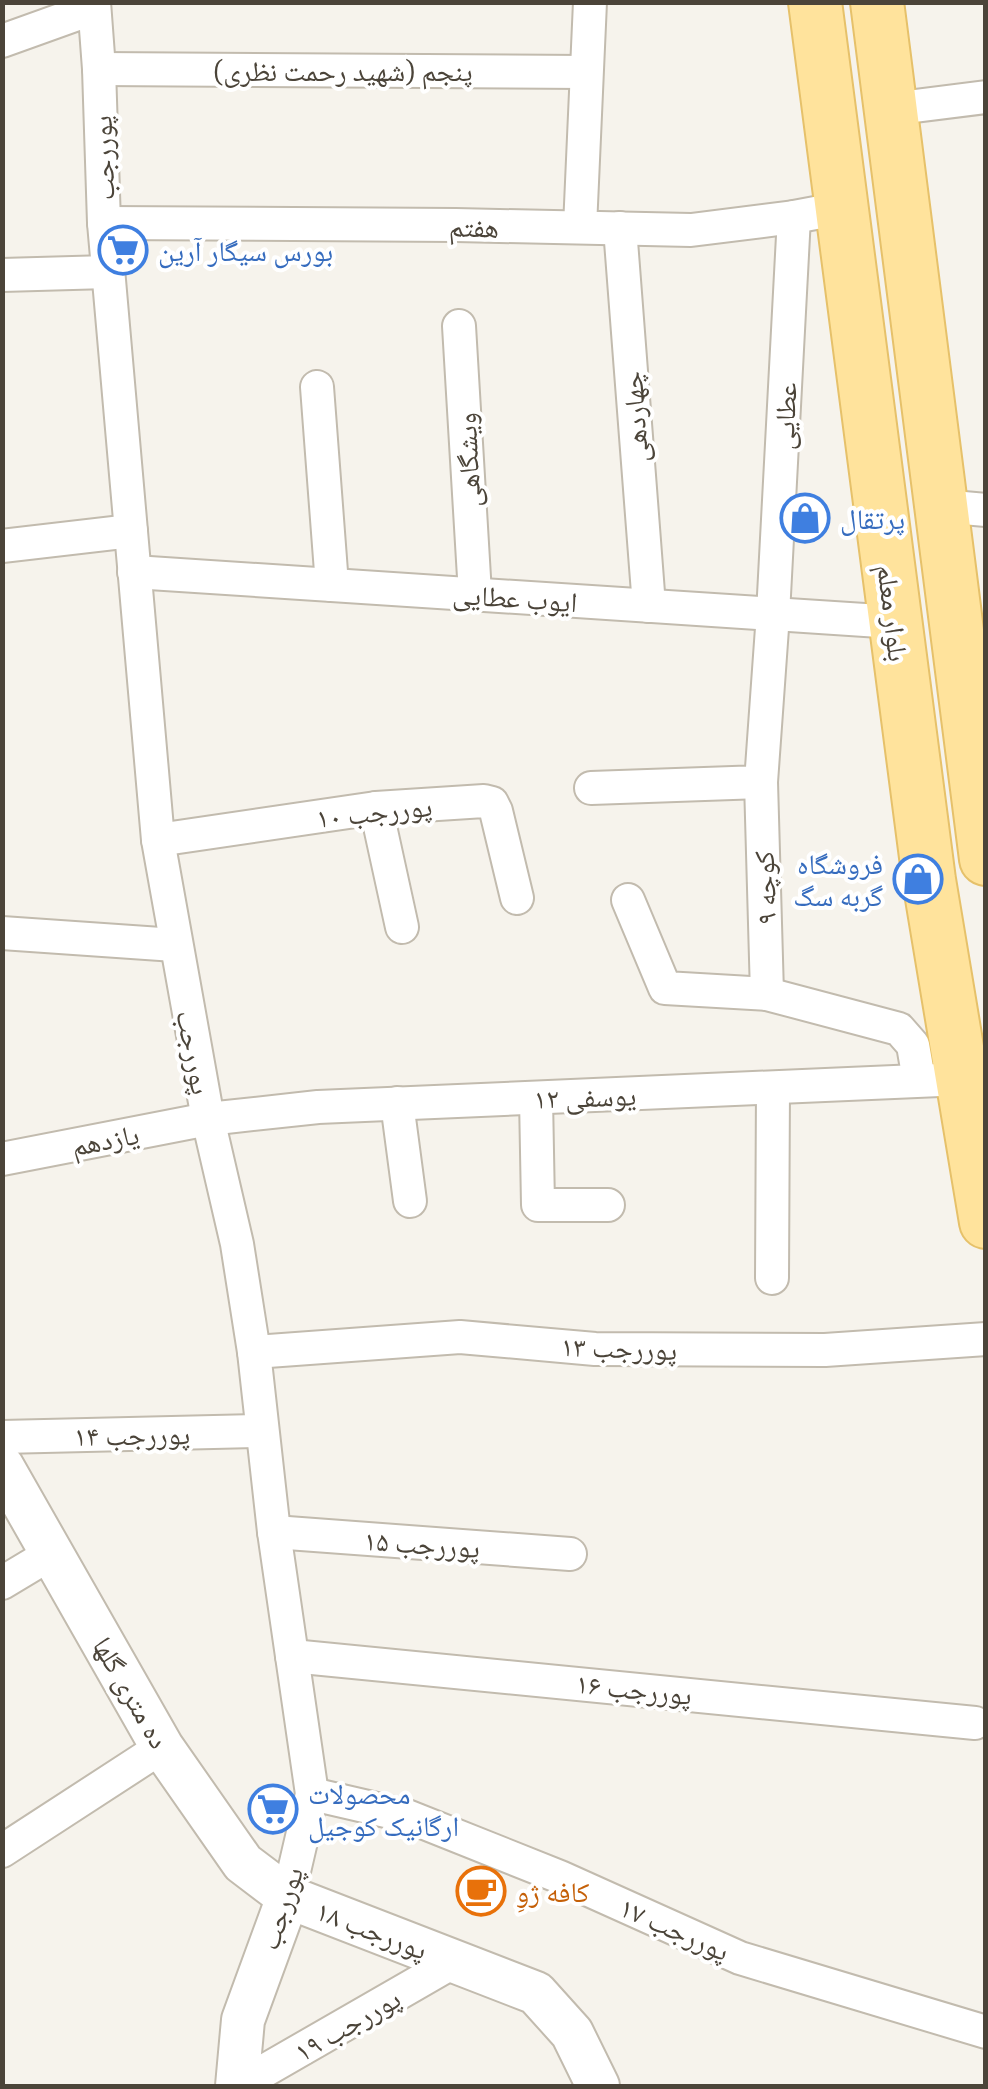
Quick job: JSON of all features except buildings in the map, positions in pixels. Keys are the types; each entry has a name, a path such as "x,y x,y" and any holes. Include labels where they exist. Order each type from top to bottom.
{"main road":[{"name":"بلوار معلم","path":"815,2 818,212 895,622 929,880 941,1080 986,1222"},
{"path":"877,2 890,109 963,508 986,860"}],"street":[{"path":"580,228 590,2"},
{"path":"2,40 94,5"},
{"name":"پوررجب","path":"94,5 104,223 158,840 208,1119 237,1244 312,1794 288,1897 243,2020 238,2086"},
{"name":"پنجم (شهید رحمت نظری)","path":"99,69 586,72"},
{"path":"890,109 986,97"},
{"name":"هفتم","path":"104,223 691,230 818,212"},
{"name":"عطایی","path":"761,782 773,614 818,212"},
{"name":"چهاردهی","path":"620,228 648,606"},
{"path":"2,275 108,272"},
{"name":"ویشگاهی","path":"459,326 475,594"},
{"path":"318,387 332,585"},
{"path":"2,546 131,531"},
{"name":"ایوب عطایی","path":"134,572 895,622"},
{"path":"591,788 761,782"},
{"name":"کوچه ۹","path":"761,782 767,994"},
{"name":"پوررجب ۱۰","path":"158,840 376,808 484,801 492,803 516,898"},
{"path":"376,808 402,927"},
{"path":"628,900 665,988 767,994 899,1029 941,1080"},
{"path":"2,933 176,945"},
{"name":"یوسفی ۱۲","path":"208,1119 318,1107 941,1080"},
{"path":"772,1278 773,1088"},
{"path":"536,1098 538,1206 608,1205"},
{"path":"398,1103 410,1201"},
{"name":"یازدهم","path":"2,1159 208,1119"},
{"name":"پوررجب ۱۳","path":"254,1352 460,1337 595,1350 825,1350 986,1340"},
{"name":"پوررجب ۱۴","path":"2,1438 261,1431"},
{"name":"ده متری گلها","path":"2,1466 162,1747 244,1863 288,1897"},
{"name":"پوررجب ۱۵","path":"274,1532 570,1554"},
{"path":"2,1583 52,1554"},
{"name":"پوررجب ۱۶","path":"292,1656 975,1723"},
{"path":"2,1851 162,1747"},
{"name":"پوررجب ۱۷","path":"312,1794 407,1816 560,1877 740,1958 986,2032"},
{"name":"پوررجب ۱۸","path":"288,1897 536,1992 572,2033 598,2086"},
{"name":"پوررجب ۱۹","path":"238,2086 456,1962"}],"place":[{"name":"بورس سیگار آرین","path":"123,250"},
{"name":"پرتقال","path":"805,518"},
{"name":"فروشگاه گربه سگ","path":"918,879"},
{"name":"محصولات ارگانیک کوجیل","path":"273,1809"},
{"name":"کافه ژوِ","path":"481,1891"}]}
